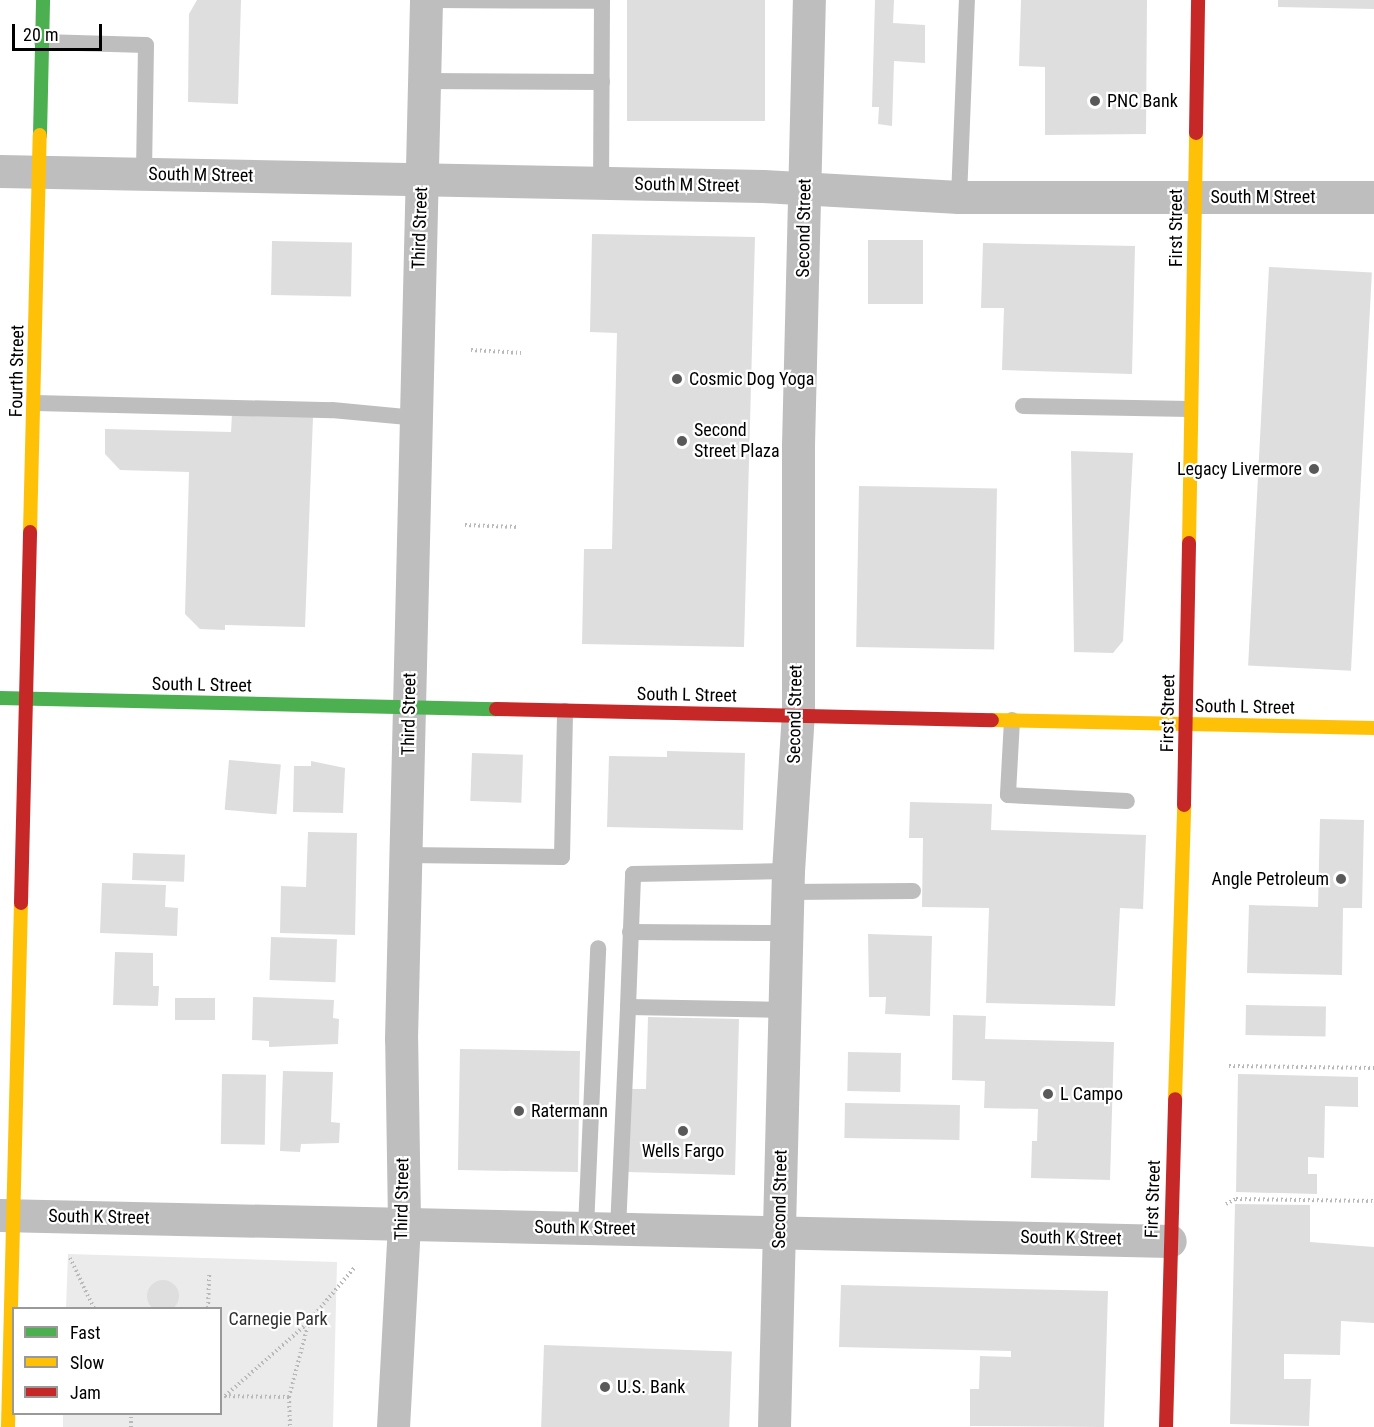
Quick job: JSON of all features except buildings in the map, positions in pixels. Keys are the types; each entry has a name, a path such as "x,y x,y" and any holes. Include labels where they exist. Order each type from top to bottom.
{"main road":[{"name":"Fourth Street","path":"8,1427 7,1215 35,403 43,0"},
{"name":"First Street","path":"1166,1427 1186,724 1198,0"},
{"name":"South L Street","path":"0,698 1374,728"}],"street":[{"name":"Third Street","path":"393,1427 404,1221 400,1039 426,0"},
{"name":"Second Street","path":"774,1427 786,933 798,714 798,493 809,0"},
{"name":"South M Street","path":"0,171 805,188 958,197 1374,197"},
{"name":"South K Street","path":"7,1215 404,1221 586,1228 1170,1240"}],"lane":[{"path":"436,0 602,1 601,184"},
{"path":"958,197 967,0"},
{"path":"42,42 146,45 144,174"},
{"path":"424,81 602,82"},
{"path":"35,403 332,410 416,418"},
{"path":"1023,405 1190,409"},
{"path":"405,855 562,858 565,711"},
{"path":"1011,720 1008,795 1127,801"},
{"path":"618,1228 633,874 788,881 913,891"},
{"path":"630,932 786,933"},
{"path":"586,1228 592,1045 598,948"},
{"path":"628,1007 784,1010"}],"path":[{"path":"471,351 521,353"},
{"path":"465,525 519,527"},
{"path":"1229,1066 1374,1068"},
{"path":"1226,1204 1236,1199 1374,1201"},
{"path":"70,1258 94,1307"},
{"path":"223,1396 309,1321 355,1267"},
{"path":"208,1307 209,1272"},
{"path":"290,1427 289,1397 309,1321"},
{"path":"223,1396 289,1397"}],"green space":[{"name":"Carnegie Park","path":"68,1254 337,1262 333,1427 63,1427 63,1415 222,1415 222,1307 66,1307"}],"traffic: fast":[{"path":"40,135 43,0"},
{"path":"0,698 496,709"}],"traffic: slow":[{"path":"1189,543 1196,133"},
{"path":"30,532 40,135"},
{"path":"992,720 1374,728"},
{"path":"1175,1099 1184,805"},
{"path":"8,1427 21,903"}],"traffic: jam":[{"path":"1196,133 1198,0"},
{"path":"21,903 30,532"},
{"path":"1184,805 1189,543"},
{"path":"496,709 992,720"},
{"path":"1166,1427 1175,1099"}],"place":[{"name":"PNC Bank","path":"1095,101"},
{"name":"Cosmic Dog Yoga","path":"677,379"},
{"name":"Second Street Plaza","path":"682,441"},
{"name":"Legacy Livermore","path":"1314,469"},
{"name":"Angle Petroleum","path":"1341,879"},
{"name":"L Campo","path":"1048,1094"},
{"name":"Ratermann","path":"519,1111"},
{"name":"Wells Fargo","path":"683,1131"},
{"name":"U.S. Bank","path":"605,1387"}]}
